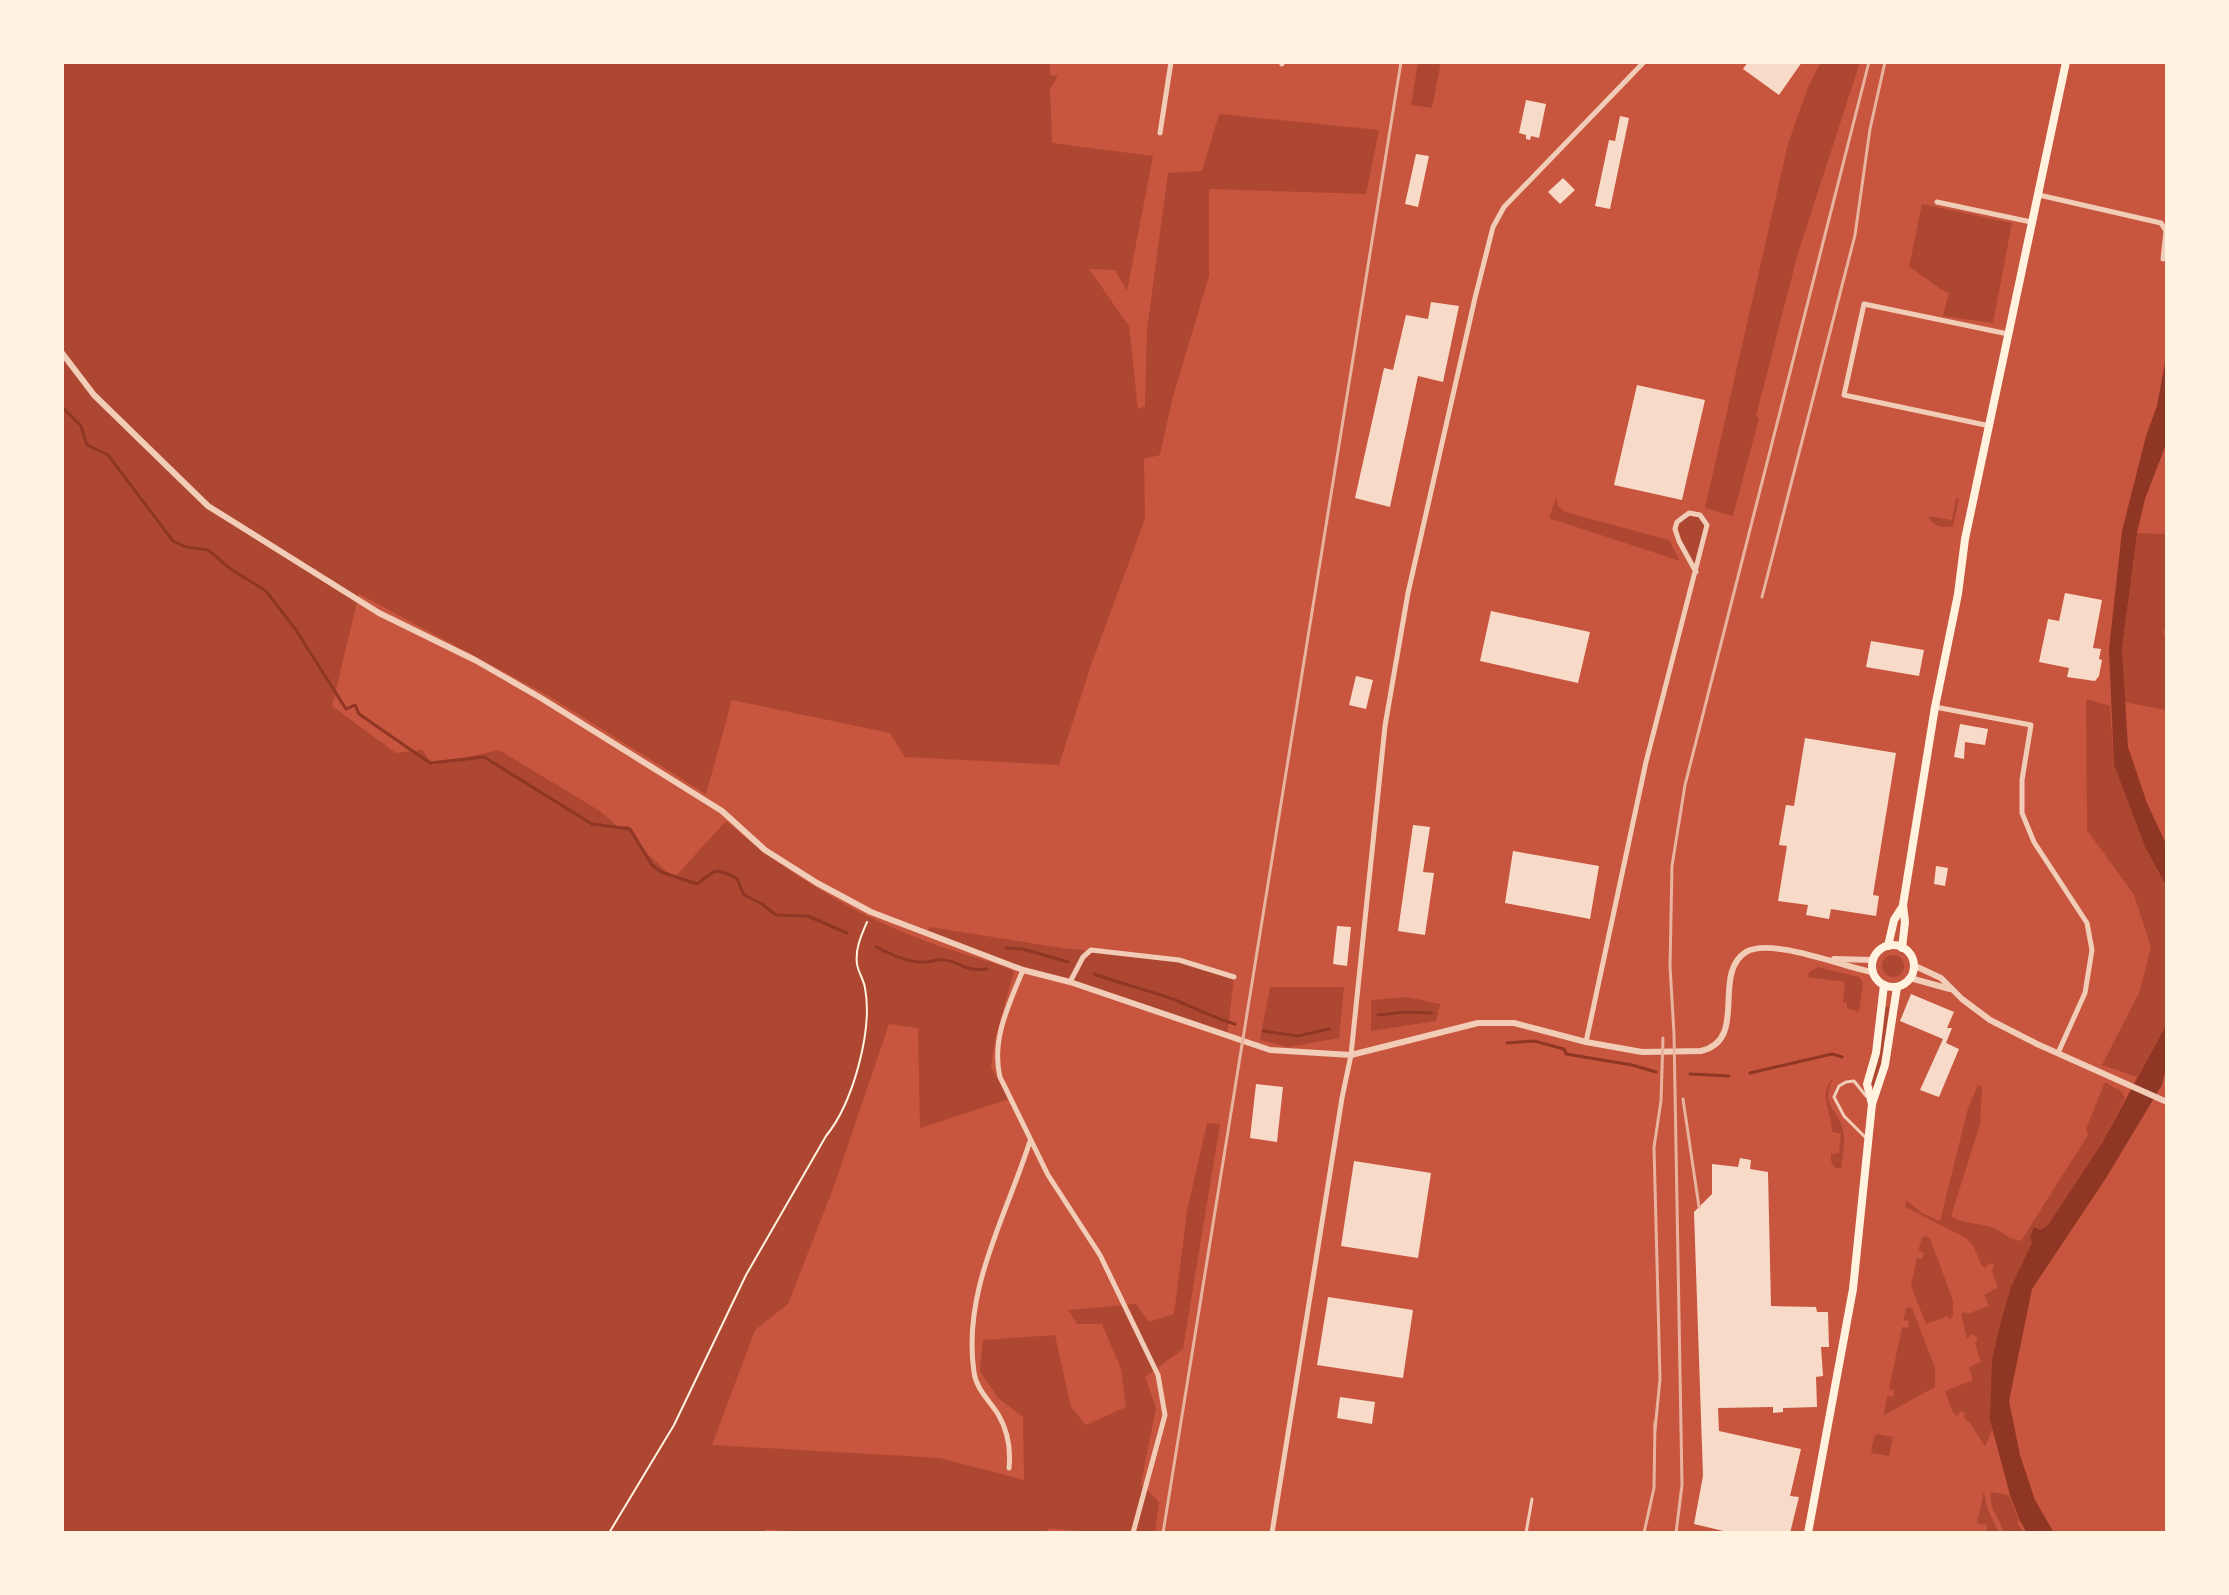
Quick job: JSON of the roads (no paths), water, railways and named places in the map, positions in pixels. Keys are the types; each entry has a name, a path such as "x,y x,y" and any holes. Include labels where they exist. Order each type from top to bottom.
{"main road":[{"path":"1902,948 1903,905 1965,539 2066,62"},
{"path":"1888,946 1894,920 1903,905"},
{"path":"1888,946 1902,948 1913,965 1910,978 1897,987 1884,985 1872,972 1873,960 1879,951 1888,946"},
{"path":"1872,1104 1867,1084 1876,1053 1884,985"},
{"path":"1808,1533 1853,1289 1872,1104 1883,1074 1897,987"}],"street":[{"path":"1160,133 1171,62"},
{"path":"1272,1533 1351,1055 1385,726 1405,608 1493,227 1504,207 1644,62"},
{"path":"2038,194 2161,223 2166,231 2163,259"},
{"path":"1937,202 2031,222"},
{"path":"1991,426 1844,395 1864,304 2009,334"},
{"path":"62,353 94,395 208,506 379,613 475,660 541,698 722,811 765,850 817,883 871,912 1023,970 1070,982 1270,1050 1351,1055 1478,1023 1514,1023 1586,1042 1642,1052 1701,1051 1711,1049 1720,1042 1727,1024 1731,978 1736,964 1745,953 1763,948 1831,960 1872,972"},
{"path":"1586,1042 1646,762 1696,572 1707,525 1700,515 1689,513 1680,517 1675,533 1696,572"},
{"path":"1935,707 2031,725 2022,780 2022,813 2034,842 2087,923 2092,950 2085,993 2058,1054"},
{"path":"1070,982 1083,957 1091,950 1179,960 1234,977"},
{"path":"1831,960 1873,960"},
{"path":"1913,965 1936,974 1990,1020 2164,1101"},
{"path":"1023,970 1005,1014 996,1061 1000,1077 1048,1175 1100,1255 1158,1375 1165,1415 1133,1533"},
{"path":"1910,978 1950,989"},
{"path":"1009,1468 1011,1448 1000,1417 975,1382 970,1347 975,1298 1030,1141"}],"lane":[{"path":"1869,1140 1844,1116 1835,1102 1835,1093 1839,1086 1854,1081 1872,1104"},
{"path":"1526,1533 1532,1499"}],"waterway":[{"path":"62,407 81,426 87,445 108,455 173,541 186,547 208,550 232,570 266,591 296,630 346,709 355,705 359,714 430,763 484,757 592,824 630,829 652,865 661,872 697,884 713,872 731,875 737,879 744,895 776,915 808,916 847,933"},
{"path":"876,947 912,961 944,960 968,968 987,969"},
{"path":"1006,948 1023,949 1068,962"},
{"path":"1094,974 1165,996 1235,1024"},
{"path":"1378,1015 1432,1013"},
{"path":"1263,1031 1298,1036 1329,1029"},
{"path":"1507,1043 1534,1041 1564,1049 1566,1054 1656,1072"},
{"path":"1750,1073 1832,1054 1842,1057"},
{"path":"1690,1074 1729,1076"}],"railway":[{"path":"1163,1533 1401,62"},
{"path":"1676,1533 1682,1485 1674,1034 1670,966 1672,866 1685,785 1869,62"},
{"path":"1762,597 1855,235 1870,129 1885,62"},
{"path":"1655,1430 1660,1379 1654,1147 1661,1101 1663,1038"},
{"path":"1683,1099 1699,1207"},
{"path":"1644,1533 1654,1488 1655,1422"}]}
